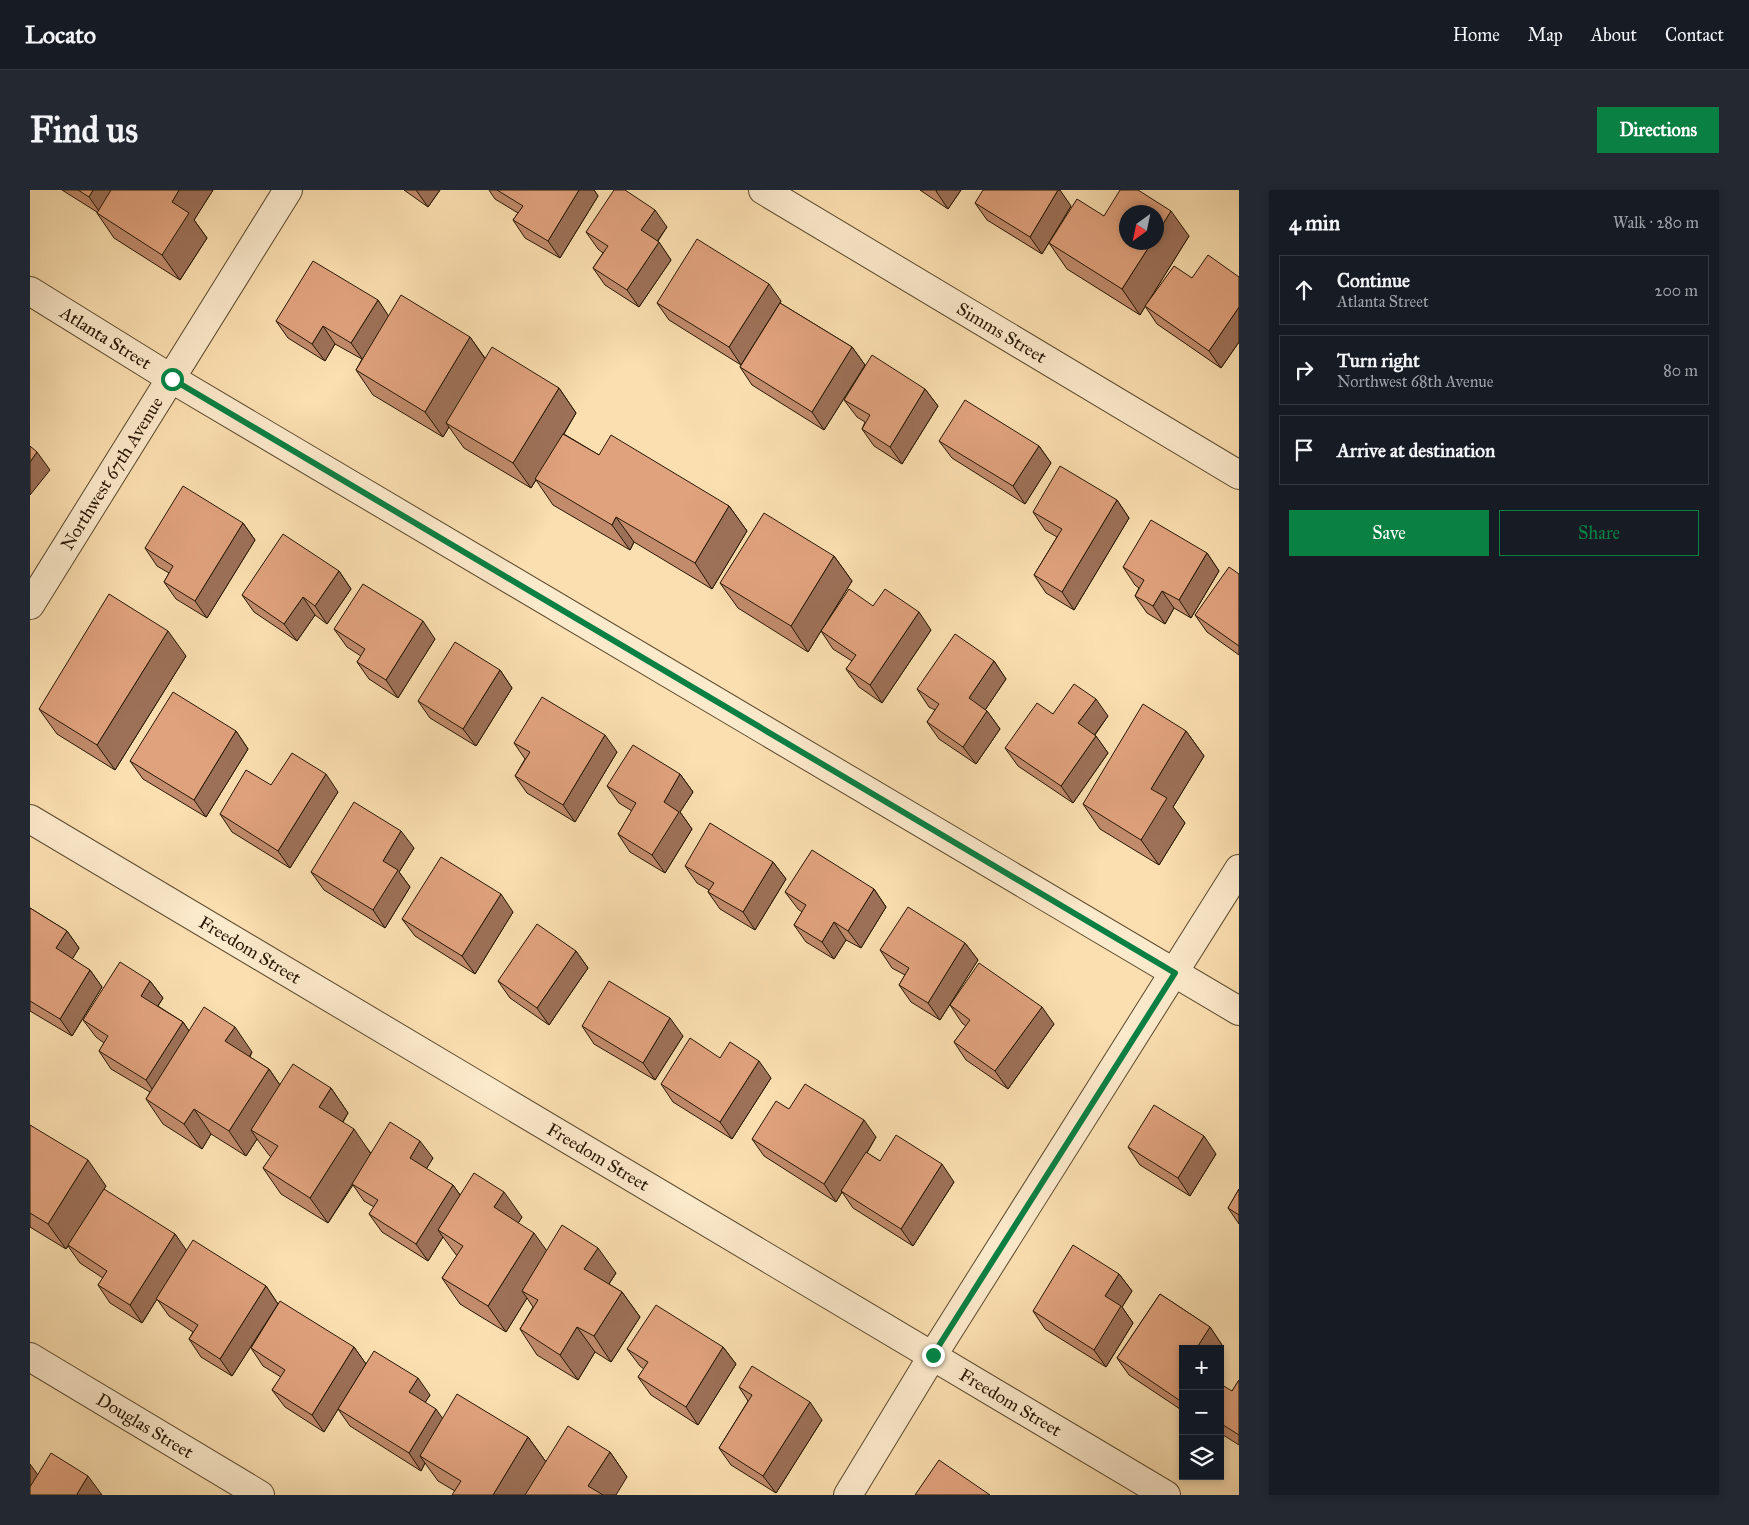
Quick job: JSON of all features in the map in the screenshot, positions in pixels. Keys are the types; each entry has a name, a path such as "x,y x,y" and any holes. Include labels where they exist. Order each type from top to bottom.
{"street":[{"name":"Northwest 67th Avenue","path":"30,605 288,190"},
{"name":"Simms Street","path":"763,190 1239,475"},
{"name":"Atlanta Street","path":"30,292 172,379 1239,1011"},
{"name":"Freedom Street","path":"30,819 1166,1495"},
{"path":"848,1495 933,1355 1239,869"},
{"name":"Douglas Street","path":"30,1356 260,1495"}],"building":[{"path":"78,190 93,190 89,197"},
{"path":"111,190 179,190 172,202 189,213 162,255 97,213"},
{"path":"497,190 579,190 548,241 513,220 523,206"},
{"path":"614,190 625,190 655,210 641,230 659,242 627,290 593,268 608,246 586,232"},
{"path":"983,190 1058,190 1030,237 975,203"},
{"path":"1120,190 1138,190 1162,205 1119,205 1119,250 1147,250 1122,289 1049,243 1077,199 1104,216"},
{"path":"1164,207 1171,211 1164,222"},
{"path":"697,239 769,284 729,347 657,303"},
{"path":"1208,255 1239,277 1239,307 1209,351 1145,306 1174,266 1192,278"},
{"path":"313,261 378,300 351,343 323,326 312,344 276,321"},
{"path":"401,295 470,337 425,412 356,370"},
{"path":"780,303 852,347 812,412 740,367"},
{"path":"492,347 559,388 513,463 446,423"},
{"path":"872,355 925,389 890,447 862,429 870,415 844,400"},
{"path":"965,400 1039,446 1013,486 939,441"},
{"path":"563,434 599,455 611,435 729,506 695,563 616,517 612,525 535,479"},
{"path":"30,446 37,452 30,462"},
{"path":"1060,466 1117,500 1062,592 1034,575 1062,529 1033,512"},
{"path":"183,486 243,523 195,601 164,582 173,566 145,548"},
{"path":"764,513 834,556 791,626 720,583"},
{"path":"1151,520 1207,553 1179,600 1162,591 1153,606 1135,596 1144,580 1123,567"},
{"path":"283,534 339,571 315,606 303,597 284,624 242,595"},
{"path":"1229,567 1239,574 1239,646 1195,615"},
{"path":"363,584 423,621 386,680 357,662 365,649 334,629"},
{"path":"849,589 873,606 885,589 919,612 870,685 846,669 856,655 821,631"},
{"path":"109,594 168,631 97,745 39,709"},
{"path":"955,634 994,661 969,698 987,711 963,747 927,722 939,704 917,689"},
{"path":"455,642 500,670 463,729 418,701"},
{"path":"1074,684 1096,699 1078,723 1096,736 1061,786 1005,748 1037,703 1053,714"},
{"path":"173,692 236,731 194,800 130,761"},
{"path":"542,697 605,735 563,805 515,776 530,752 514,743"},
{"path":"1143,704 1186,731 1151,789 1167,798 1141,840 1083,804"},
{"path":"633,745 680,774 664,802 679,812 652,855 618,834 636,803 607,786"},
{"path":"292,753 326,774 278,851 220,814 246,770 271,785"},
{"path":"354,802 401,831 383,861 398,870 373,910 311,872"},
{"path":"710,823 773,862 743,912 708,892 714,883 685,866"},
{"path":"812,850 874,889 848,931 834,922 822,942 794,925 806,905 785,892"},
{"path":"441,857 501,894 462,956 402,919"},
{"path":"908,907 965,943 928,1003 899,985 909,968 880,950"},
{"path":"30,908 67,931 56,948 90,970 60,1019 30,1001"},
{"path":"537,924 576,951 537,1008 498,981"},
{"path":"120,962 150,981 141,996 183,1022 146,1080 99,1051 108,1036 83,1020"},
{"path":"979,963 1042,1007 995,1071 954,1042 970,1020 950,1005"},
{"path":"609,981 670,1018 643,1063 582,1026"},
{"path":"204,1007 235,1027 225,1041 269,1069 229,1131 194,1109 184,1124 146,1099"},
{"path":"690,1038 720,1058 730,1042 759,1061 720,1122 661,1084"},
{"path":"293,1064 331,1088 319,1107 354,1129 310,1198 263,1168 278,1146 251,1130"},
{"path":"805,1084 864,1120 824,1184 752,1139 776,1101 789,1109"},
{"path":"1154,1105 1204,1136 1178,1178 1128,1147"},
{"path":"390,1122 420,1141 410,1158 453,1185 416,1244 369,1214 378,1200 352,1184"},
{"path":"30,1125 88,1160 48,1224 30,1213"},
{"path":"896,1135 942,1164 901,1229 841,1191 866,1152 880,1161"},
{"path":"474,1173 504,1192 494,1207 534,1233 488,1306 442,1278 463,1246 438,1230"},
{"path":"104,1189 175,1234 130,1305 98,1285 107,1271 68,1245"},
{"path":"1239,1189 1239,1215 1228,1208"},
{"path":"562,1225 598,1248 584,1269 622,1292 594,1336 577,1327 560,1355 520,1329 538,1300 522,1291"},
{"path":"193,1240 266,1286 220,1359 189,1339 198,1325 156,1299"},
{"path":"1073,1245 1119,1274 1105,1296 1121,1306 1094,1350 1033,1311"},
{"path":"1160,1294 1210,1327 1199,1345 1179,1345 1179,1400 1117,1358"},
{"path":"280,1301 354,1347 312,1415 272,1390 285,1370 251,1348"},
{"path":"656,1305 723,1347 686,1407 638,1377 648,1362 627,1349"},
{"path":"374,1351 418,1378 409,1392 436,1409 409,1453 338,1409"},
{"path":"752,1366 810,1402 763,1476 719,1448 752,1395 739,1387"},
{"path":"1239,1380 1239,1435 1224,1426 1224,1386 1232,1391"},
{"path":"457,1394 528,1437 493,1495 452,1495 461,1481 420,1456"},
{"path":"568,1426 610,1452 588,1486 603,1495 525,1495"},
{"path":"51,1453 88,1476 78,1495 30,1495 30,1487"},
{"path":"939,1460 990,1495 915,1495"}],"route":[{"path":"172,379 1175,973 933,1355"}]}
